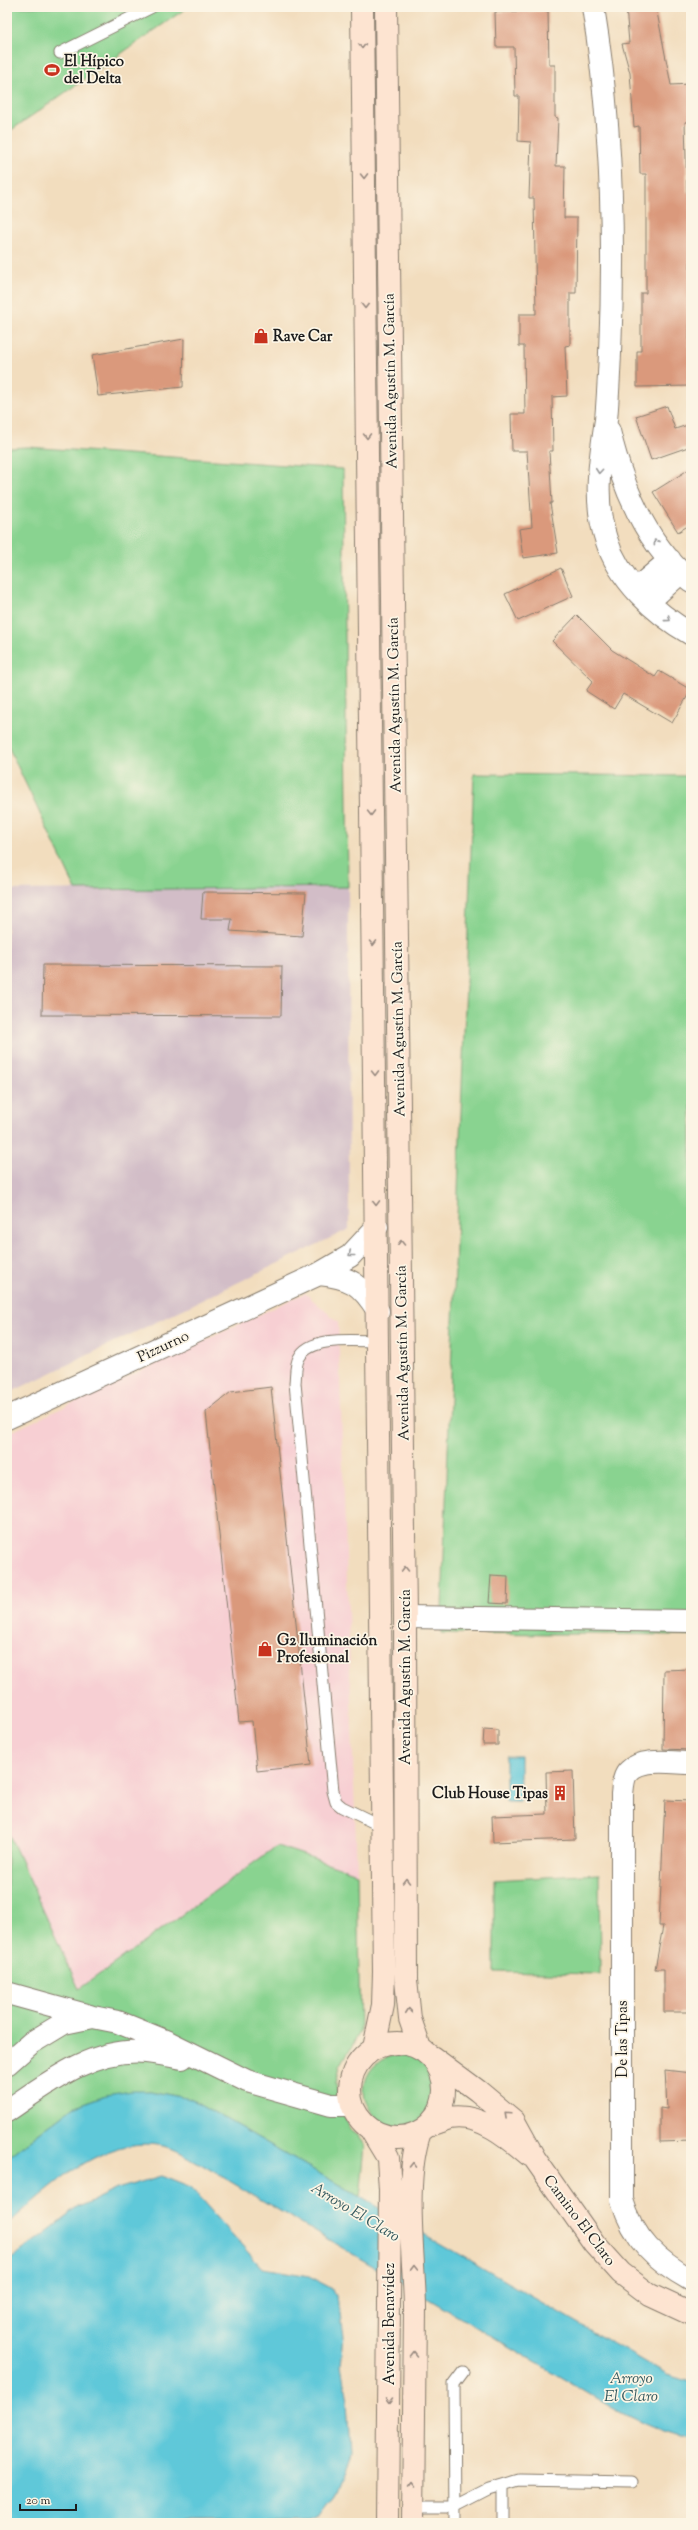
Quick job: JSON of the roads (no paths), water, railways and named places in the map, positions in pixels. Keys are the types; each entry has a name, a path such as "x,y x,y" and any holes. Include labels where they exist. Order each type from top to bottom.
{"main road":[{"name":"Avenida Agustín M. García","path":"362,7 383,1827 383,2005 374,2048"},
{"name":"Avenida Agustín M. García","path":"386,7 405,1617 406,1980 410,2019 426,2053"},
{"path":"389,2043 405,2043 426,2053 440,2070 444,2092 438,2113 425,2129 404,2137 387,2137 371,2130 359,2119 352,2105 350,2089 353,2073 361,2059 374,2048 389,2043"},
{"name":"Camino El Claro","path":"426,2053 478,2091 514,2121 534,2159 594,2243 621,2273 650,2295 691,2314"},
{"name":"Camino El Claro","path":"425,2129 450,2118 480,2122 496,2130 534,2159"},
{"name":"Avenida Benavídez","path":"413,2515 413,2158 425,2129"},
{"name":"Avenida Benavídez","path":"371,2130 388,2158 390,2190 387,2523"}],"street":[{"path":"593,7 606,101 611,181 613,261 606,419 598,485 600,517 612,556 642,596 674,624 691,634"},
{"path":"606,419 616,463 628,492 641,518 680,572 642,596"},
{"name":"Pizzurno","path":"7,1418 319,1274 350,1256 377,1227"},
{"path":"319,1274 344,1277 355,1283 378,1311"},
{"path":"405,1617 691,1621"},
{"name":"De las Tipas","path":"691,1763 644,1764 629,1771 624,1781 622,1794 622,2200 626,2217 645,2246 658,2259 691,2280"},
{"path":"7,1993 93,2017 118,2022 247,2081 331,2105 352,2105"},
{"path":"7,2064 31,2043 64,2023 93,2017"},
{"path":"7,2110 67,2071 108,2055 145,2052 212,2064"}],"lane":[{"path":"60,53 152,7"},
{"path":"378,1341 332,1341 311,1346 299,1358 295,1383 333,1791 336,1802 342,1807 383,1827"},
{"path":"455,2523 454,2384 463,2372"},
{"path":"413,2515 454,2507 503,2485 518,2480 632,2482"},
{"path":"503,2485 503,2523"}],"water":[{"path":"506,1756 520,1756 520,1801 506,1801"},
{"name":"Arroyo El Claro","path":"132,2091 150,2091 191,2099 667,2375 691,2382 691,2438 671,2434 643,2424 616,2410 199,2163 168,2147 141,2144 120,2148 99,2156 78,2167 59,2181 7,2225 7,2158 75,2106 106,2095"},
{"path":"161,2176 191,2188 262,2268 310,2276 331,2287 341,2312 344,2337 341,2365 347,2401 350,2453 334,2497 317,2520 310,2523 7,2523 7,2262 79,2207 117,2189"}],"place":[{"name":"El Hípico del Delta","path":"52,70"},
{"name":"Rave Car","path":"261,336"},
{"name":"G2 Iluminación Profesional","path":"265,1649"},
{"name":"Club House Tipas","path":"560,1793"}]}
